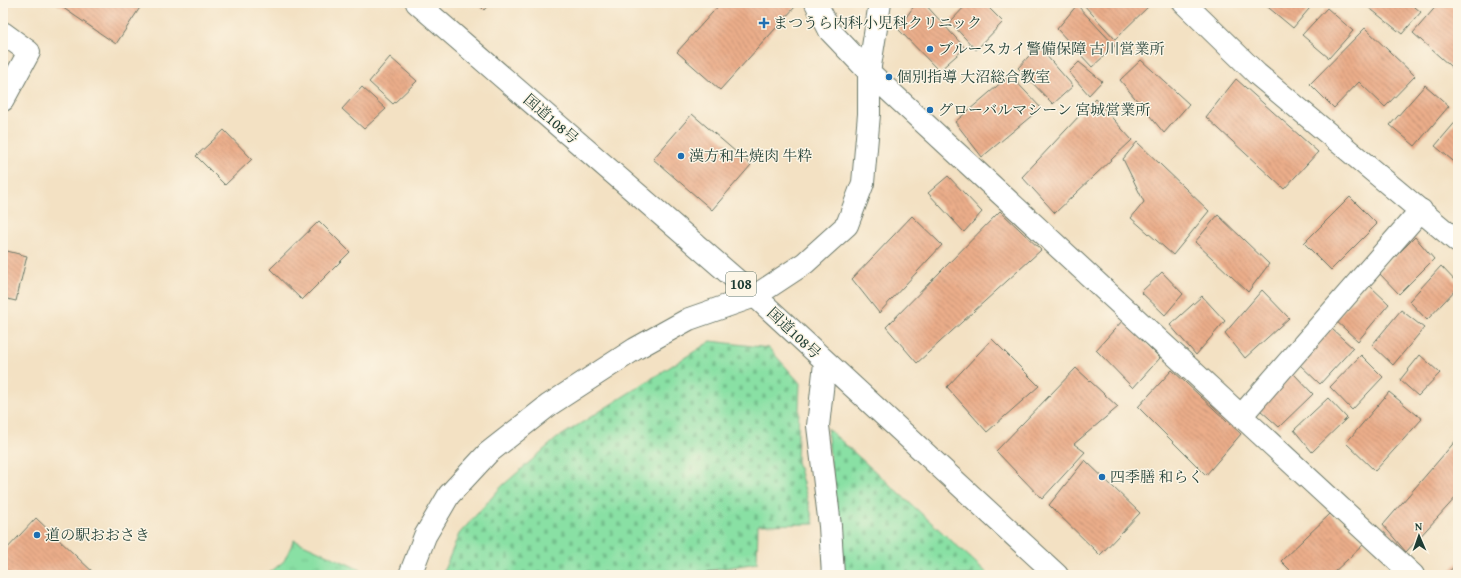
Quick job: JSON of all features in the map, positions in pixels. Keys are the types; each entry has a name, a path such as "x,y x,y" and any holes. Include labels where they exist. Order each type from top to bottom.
{"main road":[{"name":"国道108号","path":"417,3 755,296 825,363 1056,575"},
{"path":"816,3 830,31 869,72 1413,575"},
{"path":"410,575 425,536 449,495 488,453 549,405 635,349 689,319 755,296 805,263 847,225 863,182 869,114 869,72 880,3"},
{"path":"1184,3 1257,74 1458,242"},
{"path":"3,33 29,52 3,100"},
{"path":"1241,416 1420,210"},
{"path":"825,363 818,426 830,526 833,575"}],"green space":[{"path":"711,341 769,348 800,383 797,461 814,524 758,525 757,563 706,571 704,575 442,575 459,534 502,486 556,439"},
{"path":"827,428 986,572 988,575 843,575"},
{"path":"294,540 361,570 360,575 267,575 284,561"}],"building":[{"path":"56,3 143,3 116,44"},
{"path":"477,3 490,3 484,10"},
{"path":"721,3 790,3 795,7 720,90 677,52"},
{"path":"916,3 924,3 965,48 939,71 898,29"},
{"path":"968,3 984,3 1003,22 976,50 950,22"},
{"path":"1082,3 1152,3 1115,39"},
{"path":"1263,3 1314,3 1293,28"},
{"path":"1370,3 1410,3 1421,12 1402,34 1367,6"},
{"path":"1439,3 1448,3 1458,12 1458,73 1413,33"},
{"path":"1077,5 1115,46 1092,67 1057,29"},
{"path":"1327,8 1353,31 1329,58 1302,35"},
{"path":"1365,28 1415,76 1385,107 1359,82 1334,108 1310,84"},
{"path":"1038,46 1073,86 1053,104 1018,68"},
{"path":"390,57 417,81 393,104 369,82"},
{"path":"1141,60 1189,104 1164,133 1120,80"},
{"path":"1079,62 1102,81 1089,95 1069,72"},
{"path":"1010,75 1041,108 982,157 955,122"},
{"path":"1236,79 1318,152 1284,189 1206,117"},
{"path":"1425,85 1449,106 1415,146 1390,125"},
{"path":"362,87 386,109 364,129 342,109"},
{"path":"1095,99 1132,140 1055,213 1022,177"},
{"path":"692,114 751,165 712,210 653,159"},
{"path":"1458,119 1458,165 1435,146"},
{"path":"224,130 252,159 225,185 196,156"},
{"path":"1137,142 1209,211 1173,255 1131,218 1144,202 1123,159"},
{"path":"948,176 982,212 964,232 928,193"},
{"path":"1350,197 1377,224 1331,270 1304,243"},
{"path":"1000,211 1041,250 917,363 886,327"},
{"path":"1218,215 1269,264 1248,292 1195,242"},
{"path":"912,216 942,245 879,313 852,279"},
{"path":"319,221 350,252 302,300 270,269"},
{"path":"1415,237 1434,259 1399,294 1379,273"},
{"path":"3,250 27,256 16,301 3,298"},
{"path":"1441,266 1458,284 1458,287 1427,320 1409,301"},
{"path":"1162,272 1183,294 1165,315 1141,292"},
{"path":"1369,285 1389,304 1358,341 1335,320"},
{"path":"1262,290 1289,318 1245,358 1225,333"},
{"path":"1202,296 1225,321 1196,355 1170,325"},
{"path":"1401,310 1424,328 1393,365 1372,345"},
{"path":"1123,320 1160,358 1133,388 1096,350"},
{"path":"1332,329 1353,348 1320,384 1299,364"},
{"path":"992,339 1039,386 987,432 947,387"},
{"path":"1361,355 1383,377 1352,410 1330,387"},
{"path":"1420,355 1440,373 1418,396 1400,380"},
{"path":"1076,368 1118,407 1074,444 1085,452 1042,499 996,451"},
{"path":"1172,370 1241,434 1206,475 1138,407"},
{"path":"1293,373 1313,394 1279,427 1260,410"},
{"path":"1389,392 1422,419 1375,471 1346,443"},
{"path":"1328,398 1347,418 1312,452 1294,430"},
{"path":"1458,438 1458,495 1406,552 1383,525"},
{"path":"1085,460 1140,513 1100,555 1049,505"},
{"path":"1330,514 1364,544 1331,575 1295,575 1281,561"},
{"name":"道の駅おおさき","path":"36,518 96,575 3,575 3,553"},
{"path":"1458,562 1458,575 1446,575"},
{"path":"734,571 734,575 705,575 705,572"}],"place":[{"name":"まつうら内科小児科クリニック","path":"764,23"},
{"name":"ブルースカイ警備保障 古川営業所","path":"930,49"},
{"name":"個別指導 大沼総合教室","path":"889,77"},
{"name":"グローバルマシーン 宮城営業所","path":"930,110"},
{"name":"漢方和牛焼肉 牛粋","path":"681,156"},
{"name":"四季膳 和らく","path":"1102,477"},
{"name":"道の駅おおさき","path":"37,535"}]}
